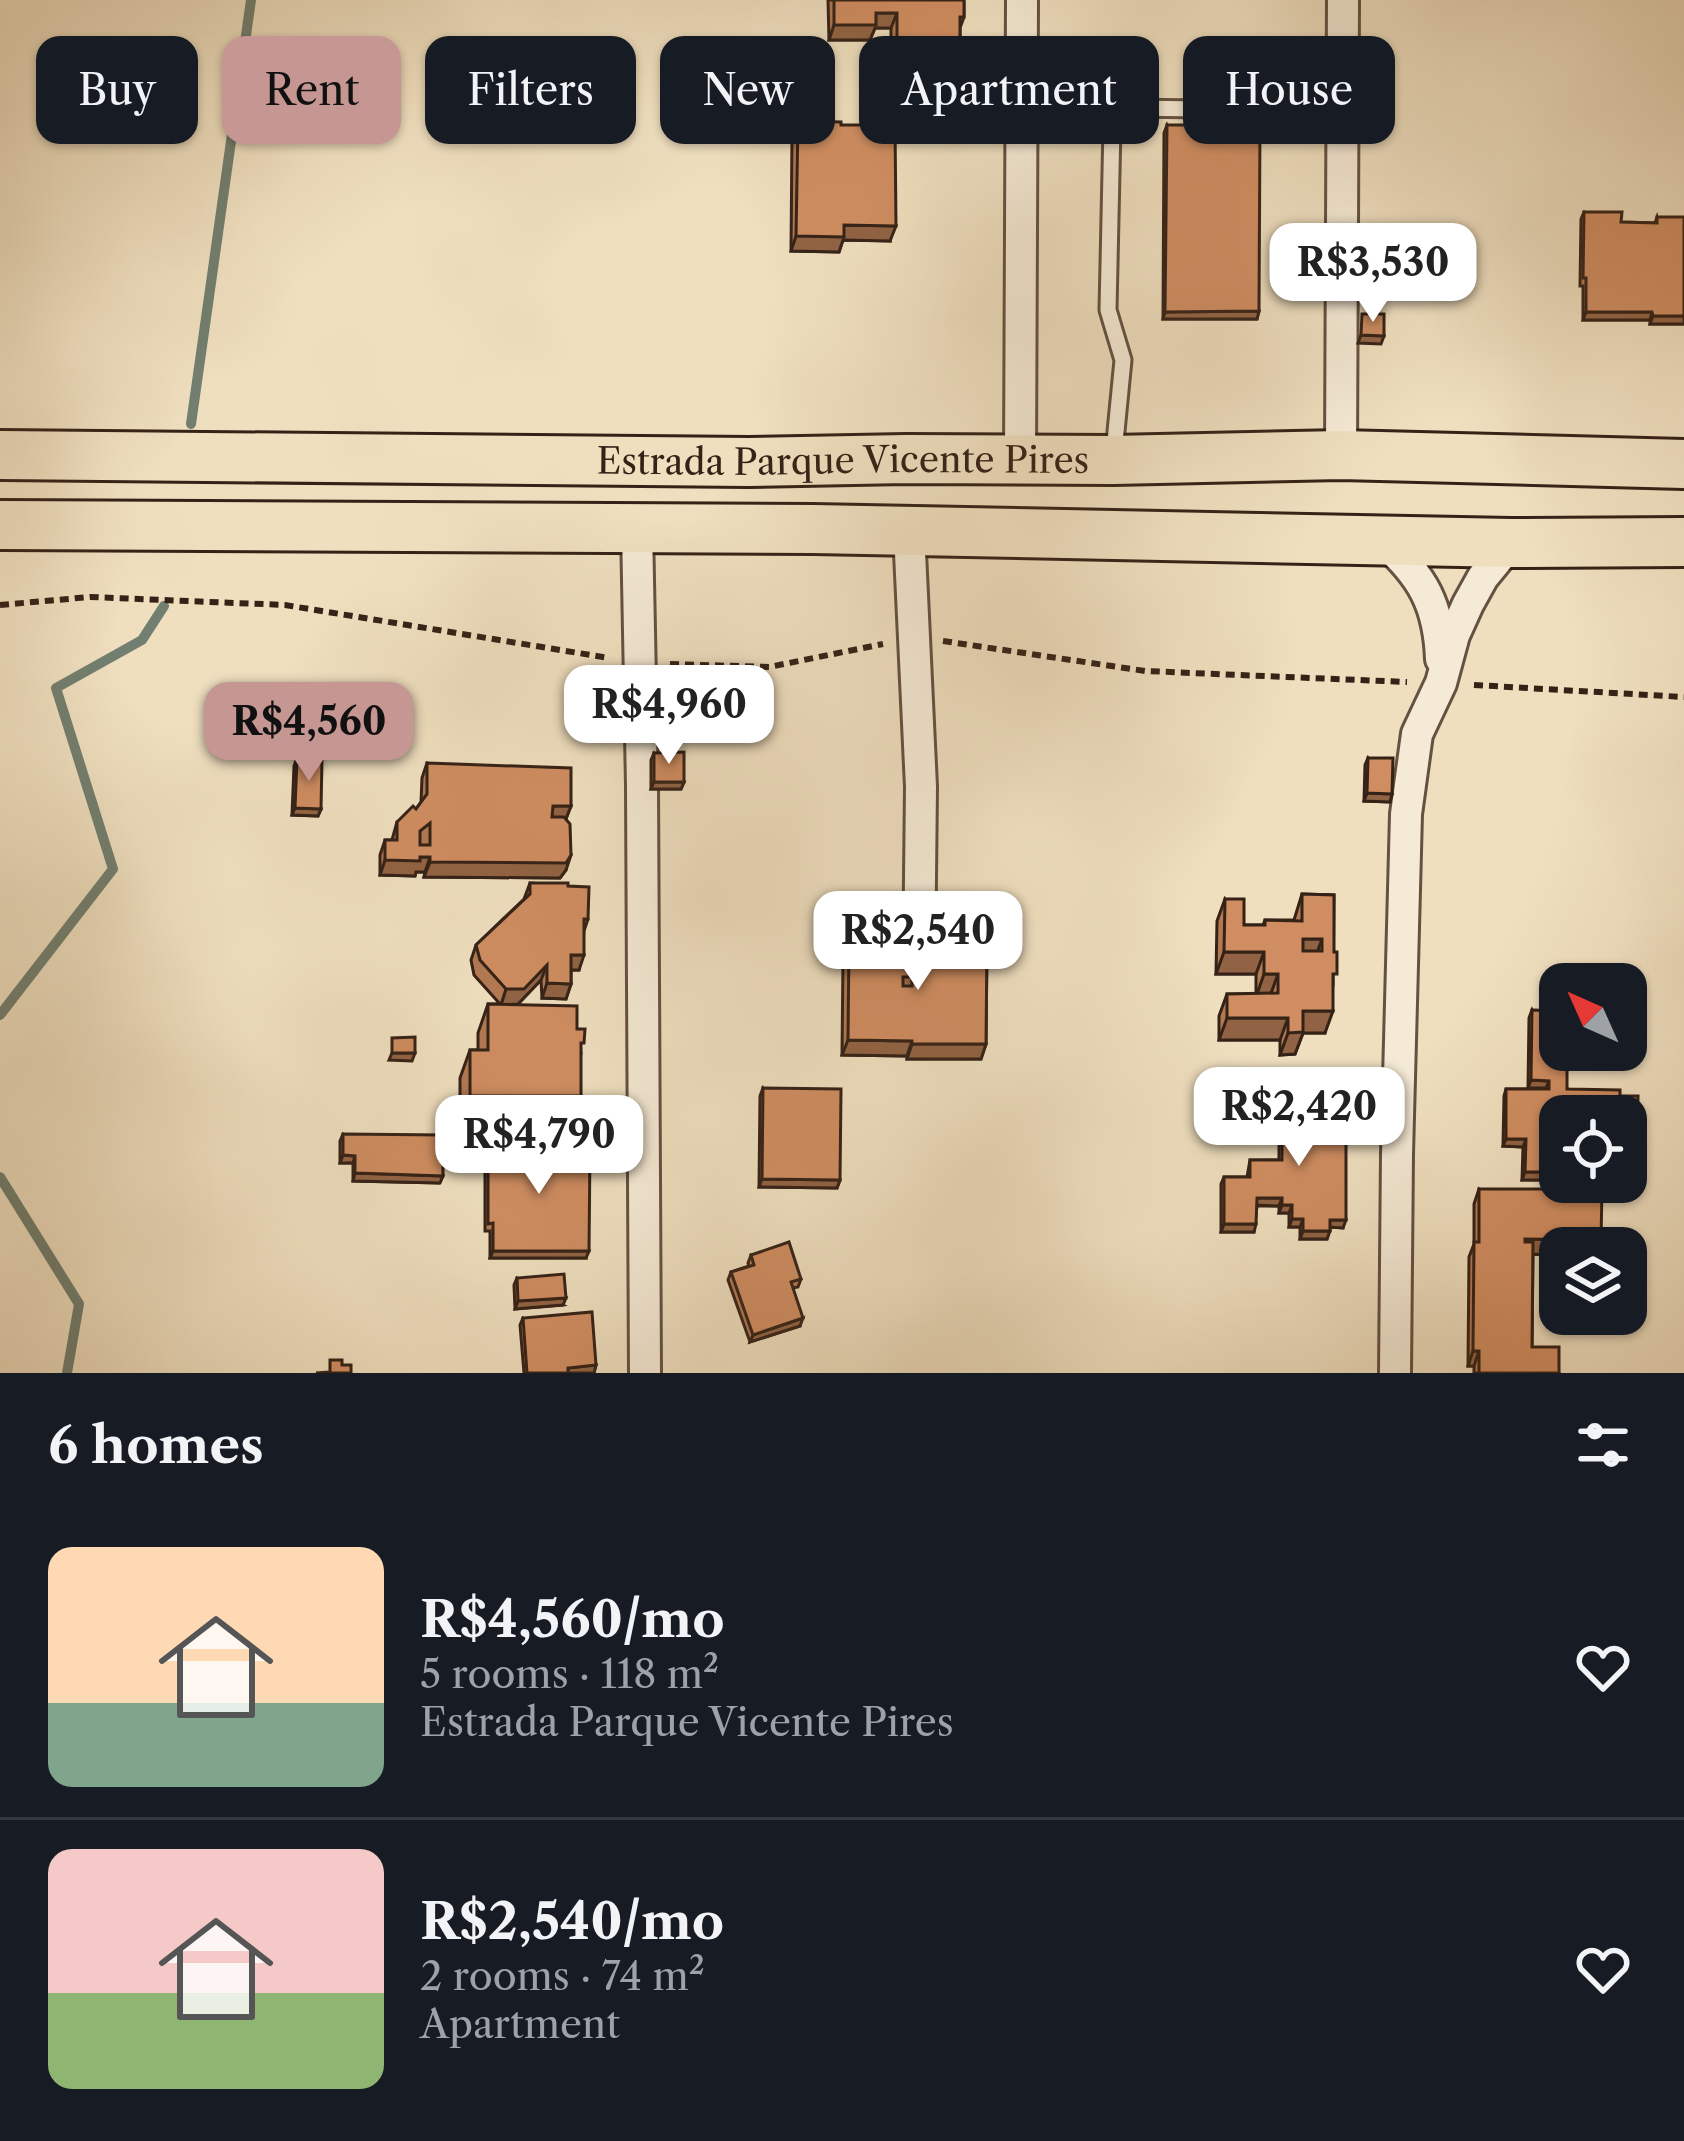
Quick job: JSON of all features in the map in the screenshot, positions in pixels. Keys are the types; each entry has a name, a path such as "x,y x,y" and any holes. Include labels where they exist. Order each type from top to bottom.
{"main road":[{"name":"Estrada Parque Vicente Pires","path":"0,455 749,462 1341,455 1684,464"},
{"path":"812,529 834,514 892,508 902,494 906,459"},
{"path":"1005,531 1007,504 1016,489 1114,468 1120,460"},
{"name":"Estrada Parque Vicente Pires","path":"0,525 812,529 1684,542"}],"street":[{"path":"1020,460 1022,0"},
{"path":"1341,455 1343,0"},
{"path":"637,528 645,1373"},
{"path":"909,531 921,787 920,967"},
{"path":"1383,541 1430,596 1440,630 1441,683"},
{"path":"1395,1373 1406,814 1417,734 1441,683 1468,604 1511,543"}],"lane":[{"path":"1120,460 1123,360 1108,310 1112,126 1117,114 1128,108 1183,109"}],"path":[{"path":"0,605 90,597 285,605 638,663 769,668 915,638 1145,671 1684,697"}],"building":[{"path":"834,0 964,0 960,36 897,36 897,13 876,13 876,25 834,25"},
{"path":"835,122 859,125 859,144 895,144 896,226 844,225 844,237 796,236 798,144 835,144"},
{"path":"1167,125 1183,125 1183,144 1260,144 1259,311 1165,312"},
{"path":"1584,212 1622,212 1621,222 1657,223 1657,217 1684,217 1684,316 1586,312"},
{"path":"1362,314 1384,314 1384,336 1361,335"},
{"path":"684,752 684,782 654,782 654,753"},
{"path":"297,758 322,759 321,809 295,808"},
{"path":"1368,758 1393,758 1392,794 1367,793"},
{"path":"427,763 571,768 571,806 553,806 552,817 564,817 570,824 571,855 566,863 430,862 430,857 385,860 385,840 397,840 397,822 427,794","holes":["430,823 430,845 420,845 420,831"]},
{"path":"530,883 589,887 584,955 571,955 571,984 547,983 547,965 524,989 506,989 480,960 476,945 530,894"},
{"path":"1302,894 1334,895 1337,974 1333,974 1333,1011 1303,1011 1303,1032 1288,1033 1288,1018 1227,1018 1227,994 1278,993 1278,974 1264,974 1264,952 1224,952 1225,899 1244,899 1244,925 1302,921","holes":["1303,939 1322,939 1322,951 1303,951"]},
{"path":"849,944 987,945 986,1044 848,1040","holes":["939,958 953,959 953,966 939,965"]},
{"path":"488,1004 577,1006 577,1029 585,1029 581,1096 470,1096 470,1050 488,1050"},
{"path":"1532,1010 1539,1010 1539,1071 1567,1071 1567,1089 1620,1090 1620,1095 1539,1095 1539,1172 1525,1172 1526,1139 1506,1139 1506,1089 1549,1089 1549,1081 1531,1080"},
{"path":"415,1037 415,1053 392,1053 392,1038"},
{"path":"763,1088 841,1089 840,1180 762,1179"},
{"path":"1282,1099 1346,1103 1346,1135 1336,1134 1336,1138 1346,1138 1346,1220 1330,1220 1330,1231 1303,1231 1303,1219 1292,1219 1292,1205 1282,1205 1282,1198 1257,1198 1256,1224 1224,1224 1224,1177 1250,1177 1250,1160 1282,1160"},
{"path":"343,1134 443,1135 443,1176 355,1173 355,1156 343,1155"},
{"path":"488,1141 544,1141 544,1148 590,1148 589,1251 493,1251 493,1223 488,1224"},
{"path":"1479,1189 1539,1189 1539,1203 1602,1203 1601,1227 1539,1227 1539,1239 1525,1239 1533,1242 1532,1347 1559,1347 1559,1373 1479,1373 1479,1351 1473,1348 1474,1242 1479,1242"},
{"path":"789,1242 801,1279 791,1282 803,1318 753,1335 731,1272 754,1265 751,1255"},
{"path":"564,1274 566,1298 518,1301 517,1278"},
{"path":"592,1312 596,1365 568,1368 568,1373 527,1373 523,1318"},
{"path":"330,1360 351,1365 351,1373 316,1373 330,1372"}],"waterway":[{"path":"191,424 251,0"},
{"path":"0,1015 113,869 56,688 142,640 164,606"},
{"path":"0,1177 79,1304 67,1373"}]}
